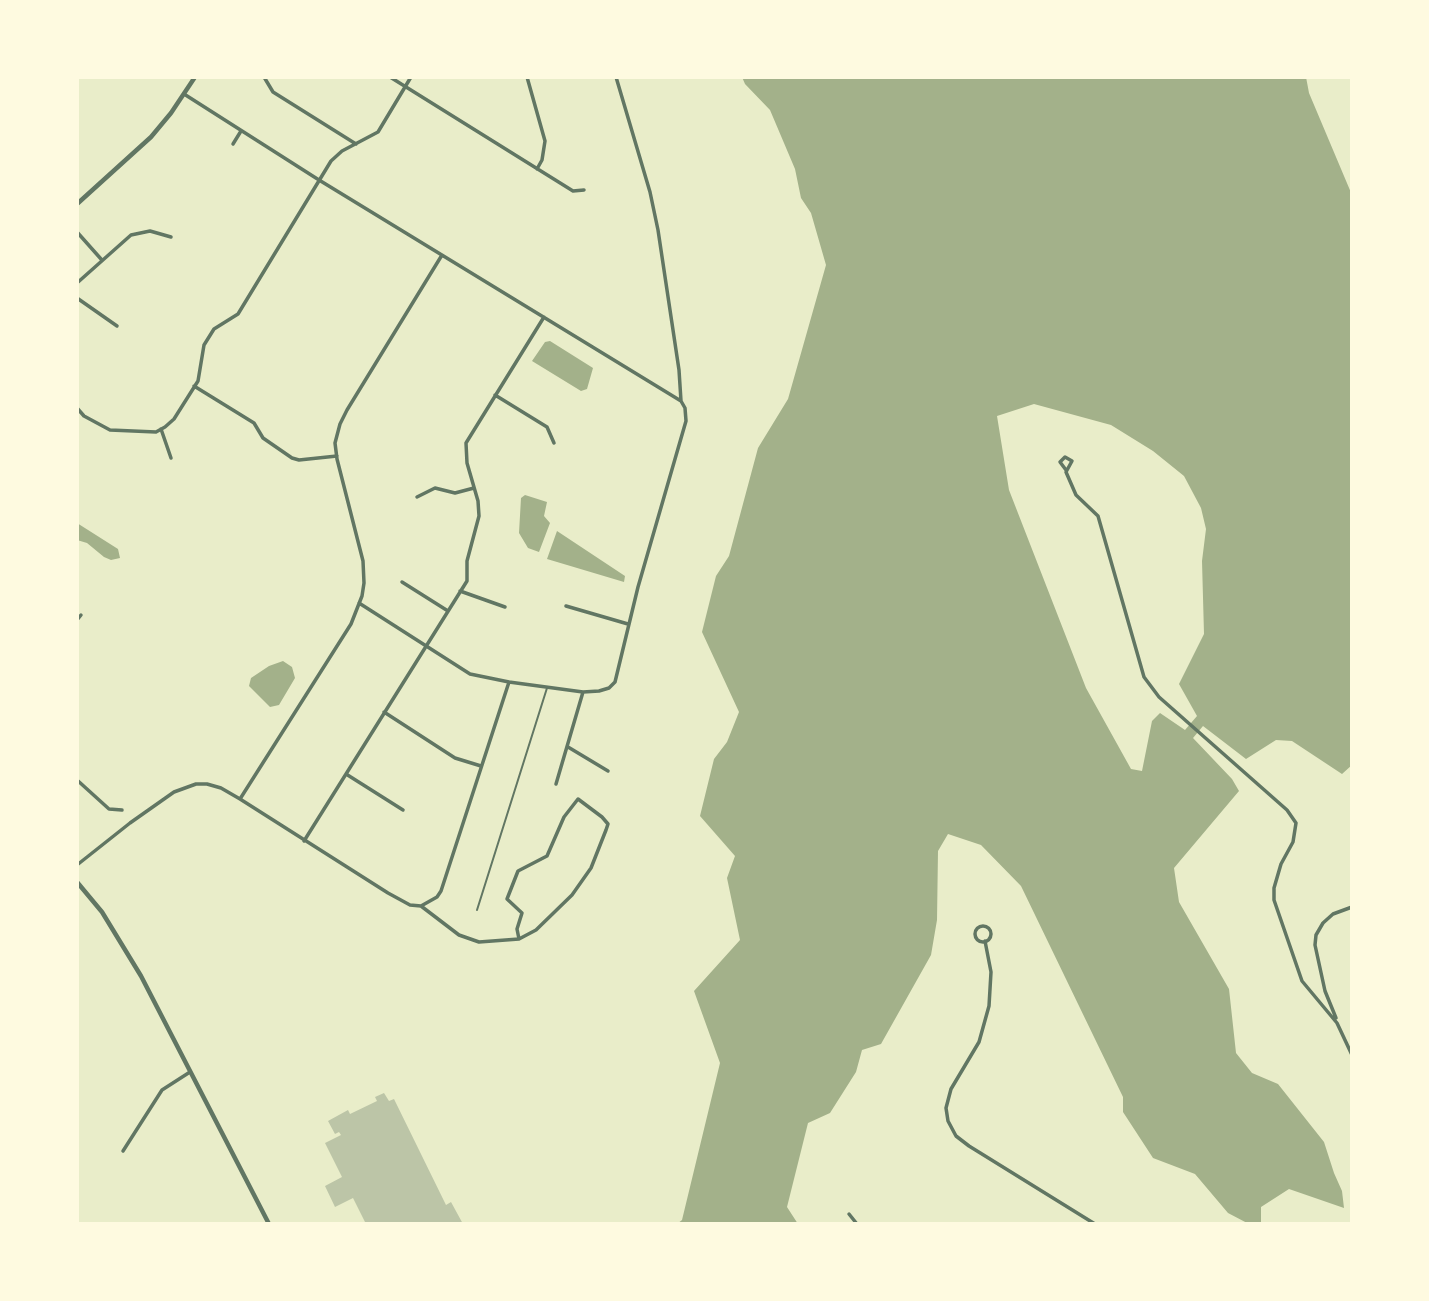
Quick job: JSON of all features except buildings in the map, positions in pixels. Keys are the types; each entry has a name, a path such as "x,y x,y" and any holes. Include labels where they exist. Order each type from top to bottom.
{"street":[{"path":"77,204 151,137 195,77"},
{"path":"264,77 273,92 356,144"},
{"path":"390,77 573,191 584,190"},
{"path":"77,408 84,416 110,430 156,432 174,419 198,381 204,345 214,329 238,314 331,161 342,150 378,132 411,77"},
{"path":"527,77 545,141 542,160 537,169"},
{"path":"359,603 470,674 583,692 599,691 615,682 628,624 686,422 658,230 650,192 616,77"},
{"path":"184,94 319,180 681,401"},
{"path":"233,144 241,131"},
{"path":"77,283 131,235 150,231 171,237"},
{"path":"77,232 102,259"},
{"path":"240,799 351,624 359,603 364,583 363,561 335,443 347,410 442,255"},
{"path":"77,298 117,326"},
{"path":"304,841 467,581 467,561 479,516 467,463 466,443 544,317"},
{"path":"194,386 254,424 263,438 292,458 337,456"},
{"path":"495,395 547,427 554,443"},
{"path":"162,429 171,458"},
{"path":"1066,470 1076,495 1098,516 1144,677 1159,697 1287,810 1296,823 1293,842 1281,864 1274,888 1274,900 1302,981 1338,1023"},
{"path":"417,497 435,488 455,493 474,488"},
{"path":"402,582 448,611"},
{"path":"460,591 505,607"},
{"path":"566,606 628,624"},
{"path":"77,620 80,615"},
{"path":"77,865 130,823 183,787 207,784 221,788 240,799 400,900 411,905 421,905 437,897 441,891 509,682"},
{"path":"556,784 583,692"},
{"path":"384,712 455,758 481,766"},
{"path":"567,747 608,771"},
{"path":"346,774 403,810"},
{"path":"77,779 109,809 122,810"},
{"path":"421,905 459,935 479,942 519,939 536,930 572,895 591,868 608,824 595,810 578,799 554,834 547,856 517,871 507,899 522,913 517,929 519,939"},
{"path":"77,882 102,912 121,941 269,1224"},
{"path":"1352,907 1333,914 1323,923 1316,935 1315,945 1325,992 1352,1055"},
{"path":"985,941 978,939 975,934 976,929 981,926 990,930 985,941 990,972 989,1006 979,1042 951,1089 946,1108 948,1121 956,1136 969,1146 1095,1224"},
{"path":"123,1151 162,1090 190,1072"},
{"path":"849,1214 857,1224"}],"lane":[{"path":"477,910 548,687"}],"shaded area":[{"path":"742,77 1306,77 1309,93 1352,195 1352,765 1342,774 1292,741 1276,740 1246,759 1203,726 1193,738 1232,779 1239,791 1174,868 1179,902 1229,989 1236,1053 1252,1073 1278,1084 1324,1142 1342,1191 1344,1208 1289,1189 1261,1207 1261,1224 1249,1224 1228,1213 1195,1174 1153,1158 1123,1112 1123,1097 1021,886 981,845 948,834 938,851 937,920 931,955 881,1044 862,1050 856,1072 830,1113 808,1123 787,1207 798,1224 677,1224 682,1220 720,1063 694,991 740,940 727,878 735,856 700,816 714,759 727,742 739,712 702,632 716,576 729,556 758,448 788,399 826,265 811,213 801,198 795,169 770,110 745,84","holes":["1034,404 1111,425 1153,451 1184,476 1201,508 1206,529 1202,561 1204,634 1179,684 1197,716 1185,730 1160,713 1152,721 1142,771 1131,769 1086,688 1009,490 997,416"]},
{"path":"550,341 593,368 587,389 581,391 532,361 545,342"},
{"path":"525,495 547,502 544,516 550,523 539,552 528,548 519,533 521,498"},
{"path":"77,523 118,549 120,558 111,560 87,543 77,540"},
{"path":"557,531 625,576 624,582 547,559"},
{"path":"283,661 292,667 295,678 279,705 270,707 249,686 251,678 269,666"}]}
